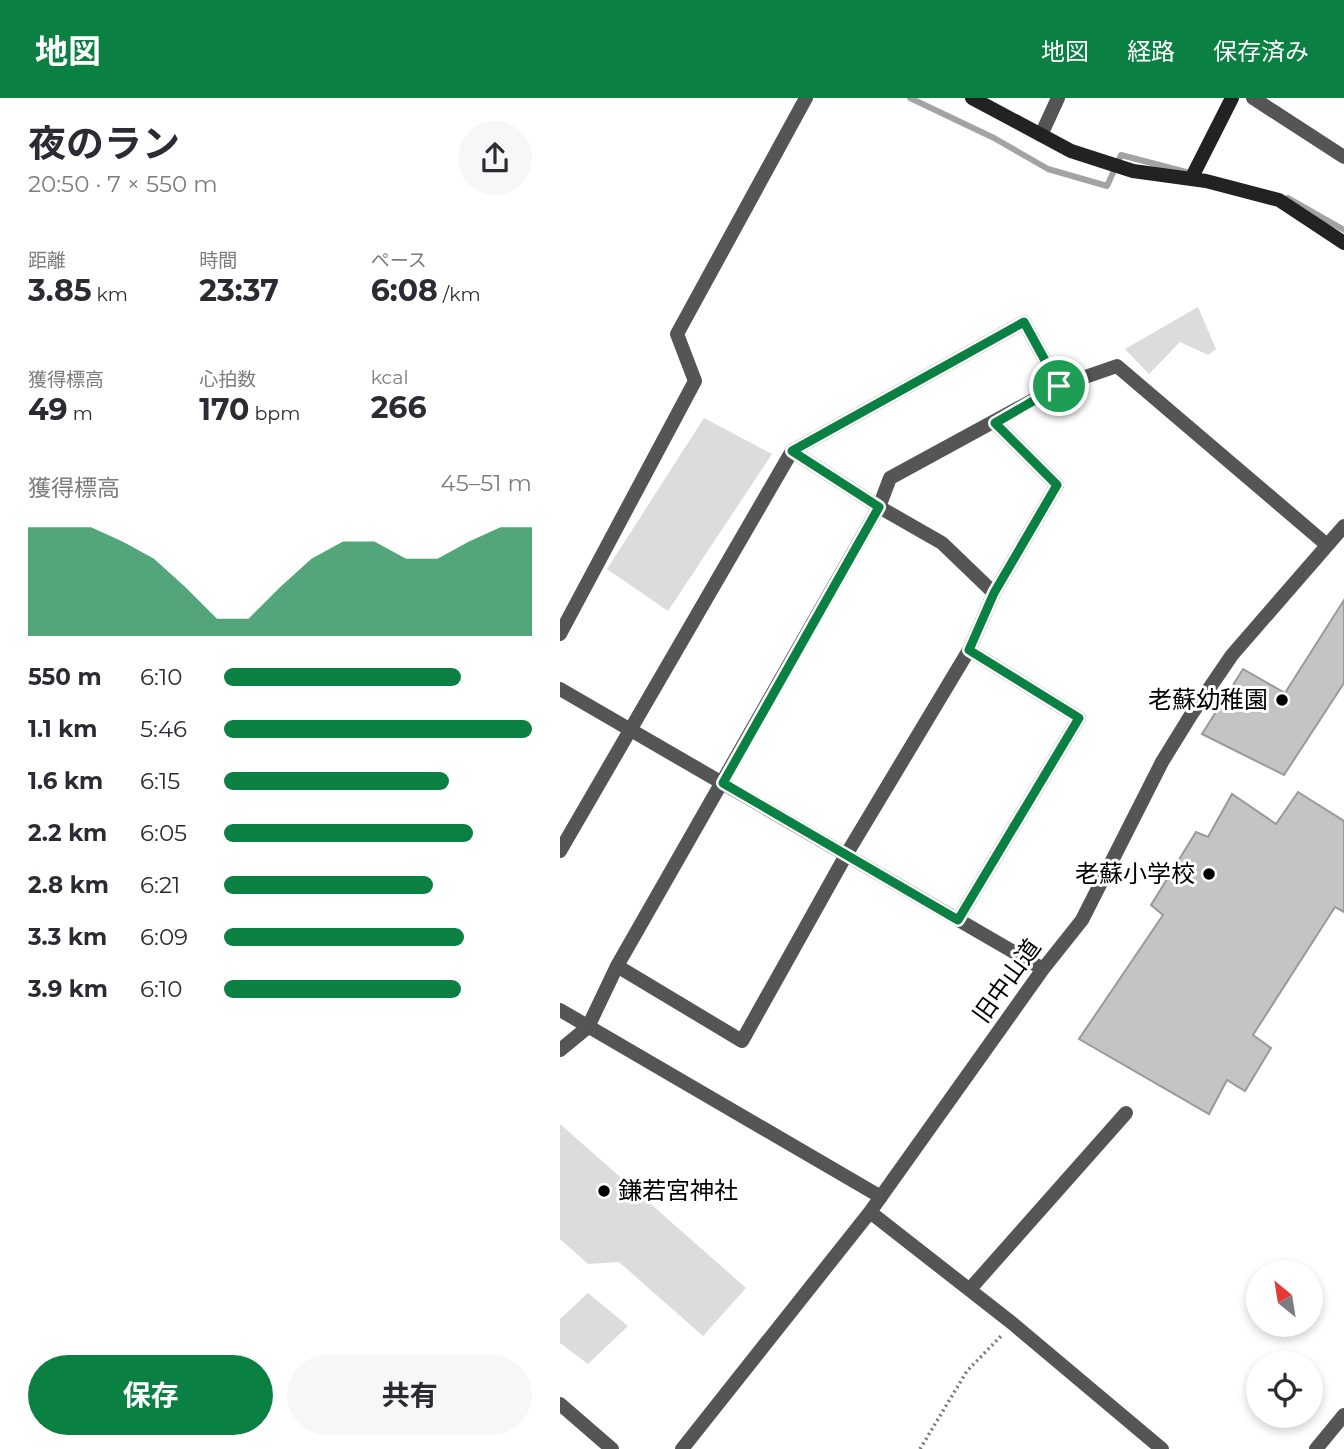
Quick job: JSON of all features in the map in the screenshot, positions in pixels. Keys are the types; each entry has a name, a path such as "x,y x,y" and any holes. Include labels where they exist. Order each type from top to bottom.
{"street":[{"path":"560,634 695,381 677,334 806,98"},
{"path":"972,98 1071,151 1133,171 1191,179 1279,200 1344,243"},
{"path":"1041,135 1058,98"},
{"path":"1191,179 1232,98"},
{"path":"1252,98 1344,157"},
{"path":"560,851 792,451 1024,322 1059,386"},
{"path":"560,1050 588,1027 617,967 879,507 890,478 1059,386 1117,366 1327,545"},
{"path":"617,967 742,1041 846,855 969,650 994,593 1057,485 995,423"},
{"path":"792,451 879,507 942,543 994,593"},
{"name":"旧中山道","path":"682,1449 870,1212 1043,969 1082,920 1162,762 1191,715 1232,655 1344,526"},
{"path":"958,920 1079,718 969,650"},
{"path":"560,689 1043,969"},
{"path":"560,1010 881,1197"},
{"path":"970,1289 1126,1113"},
{"path":"870,1212 1012,1323 1162,1449"},
{"path":"560,1404 612,1449"},
{"path":"1316,1449 1344,1415"}],"path":[{"path":"920,1449 967,1371 1012,1323"}],"shaded area":[{"path":"1198,307 1216,349 1208,355 1180,342 1149,374 1125,349"},
{"path":"704,418 772,454 668,611 607,569"},
{"path":"560,1124 746,1288 703,1336 619,1262 588,1264 560,1239"},
{"path":"588,1293 628,1326 588,1364 560,1343 560,1319"}],"building":[{"name":"老蘇幼稚園","path":"1344,600 1344,683 1284,775 1202,734 1243,669 1285,693"},
{"name":"老蘇小学校","path":"1298,792 1344,821 1344,912 1335,907 1253,1035 1271,1048 1245,1091 1227,1080 1209,1114 1079,1039 1163,915 1151,905 1196,832 1208,837 1232,794 1276,824"}],"waterway":[{"path":"910,98 994,138 1048,169 1107,186 1121,155 1186,172"},
{"path":"1288,198 1344,230"}],"place":[{"name":"老蘇幼稚園","path":"1282,700"},
{"name":"老蘇小学校","path":"1209,874"},
{"name":"鎌若宮神社","path":"604,1191"}],"route":[{"path":"1024,322 1059,386 995,423 1057,485 994,593 969,650 1079,718 958,920 723,783 879,507 792,451 1024,322"}]}
